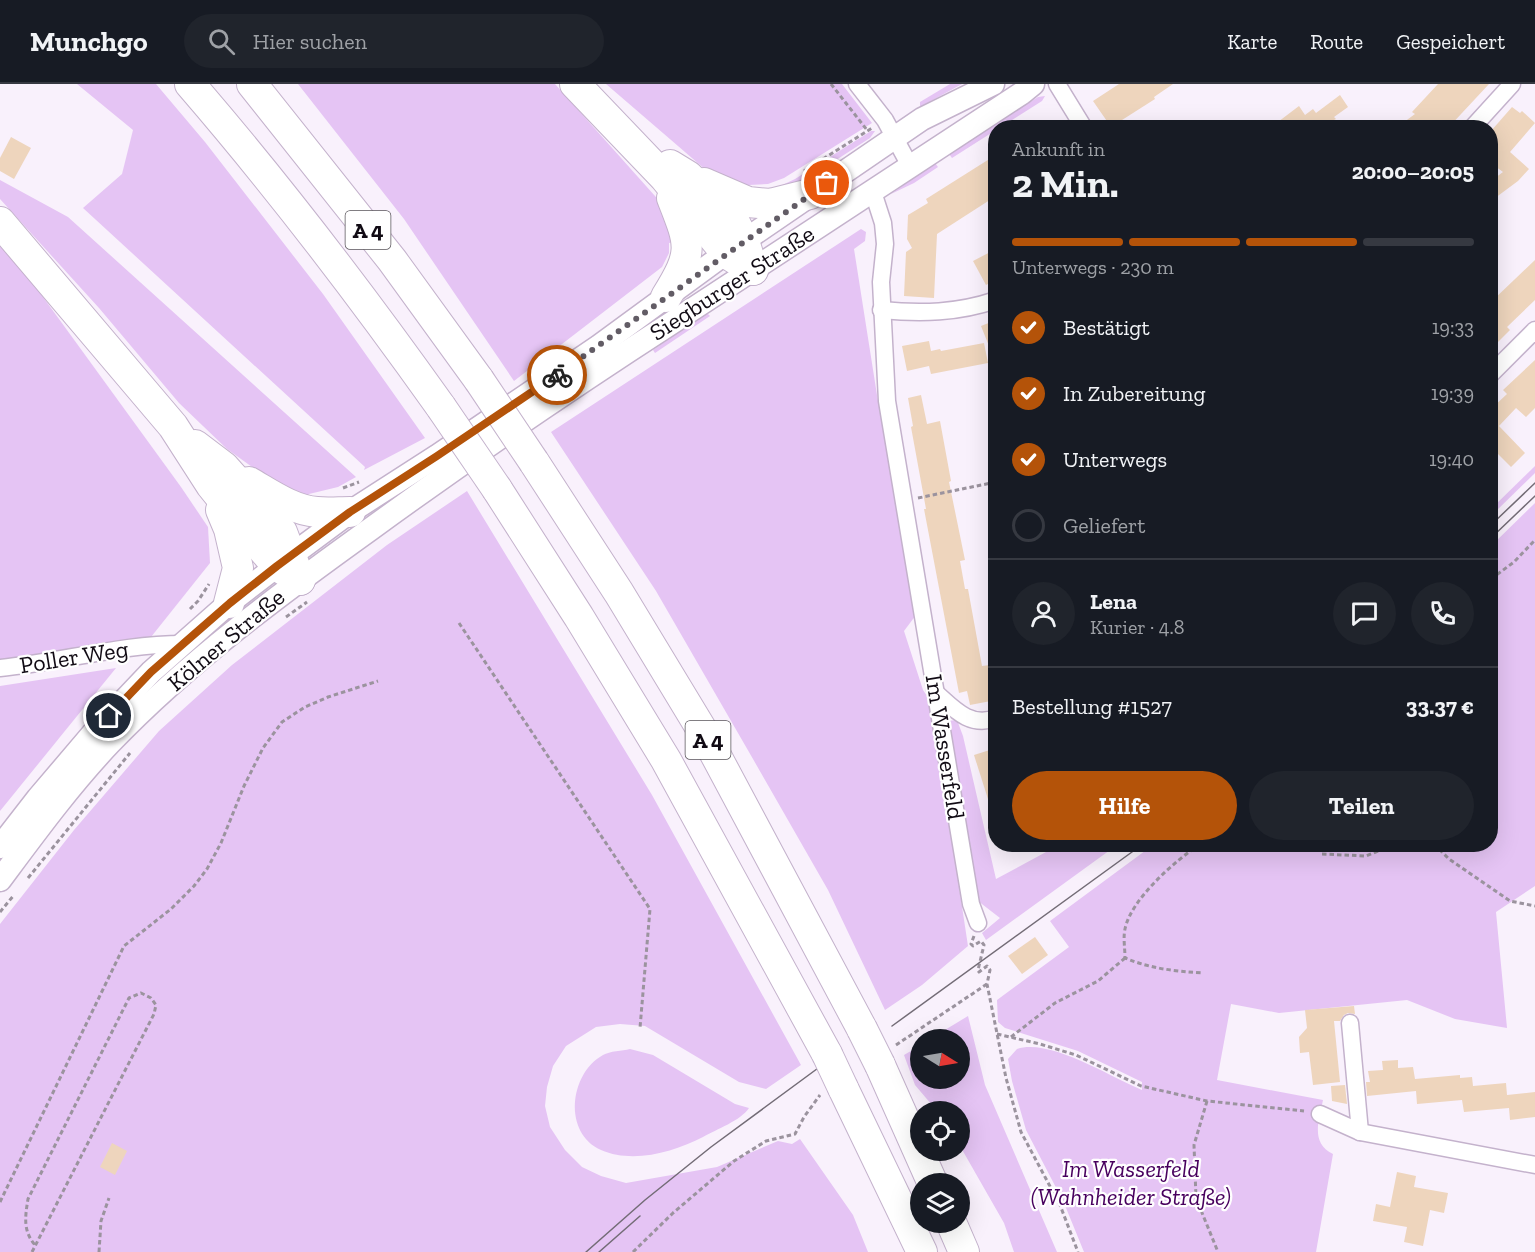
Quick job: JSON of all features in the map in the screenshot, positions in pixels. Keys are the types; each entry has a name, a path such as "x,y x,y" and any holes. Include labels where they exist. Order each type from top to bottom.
{"highway":[{"name":"A 4","path":"190,84 231,131 368,305 441,407 579,617 666,760 827,1054 830,1093 922,1252"},
{"name":"A 4","path":"252,84 392,260 479,380 619,593 705,735 862,1029 887,1055 929,1173"},
{"path":"575,84 628,138 676,177 753,270"},
{"path":"676,177 748,202 770,204 810,194"},
{"path":"666,297 686,261 688,246 676,177"},
{"path":"0,222 217,476 282,532 296,575"},
{"path":"217,476 284,503 316,512 350,512"},
{"path":"217,476 237,556 238,568 230,603"},
{"path":"956,1233 964,1252"}],"main road":[{"name":"Siegburger Straße","path":"437,456 600,346 735,247 894,137 922,119 993,84"},
{"name":"Siegburger Straße","path":"491,442 873,192 1033,84"},
{"name":"Kölner Straße","path":"8,887 56,806 110,743 206,653 296,575 491,442"},
{"name":"Kölner Straße","path":"0,847 95,731 151,672 230,603 296,575 350,512 437,456"}],"street":[{"path":"857,84 879,112 910,166"},
{"path":"1057,84 1079,120"},
{"path":"1479,120 1512,84"},
{"name":"Im Wasserfeld","path":"873,192 883,223 885,244 881,310 887,401 970,904 978,923"},
{"path":"881,310 929,313 956,310 988,302"},
{"path":"1498,367 1535,330"},
{"name":"Poller Weg","path":"0,668 154,644 183,644"},
{"path":"936,693 959,714 970,720 988,721"},
{"path":"1350,1023 1360,1132"},
{"path":"1320,1114 1360,1132 1535,1165"}],"path":[{"path":"831,84 867,130"},
{"path":"902,501 988,484"},
{"path":"1498,574 1514,562 1535,540"},
{"path":"285,618 296,575"},
{"path":"459,623 650,909 640,1028"},
{"path":"0,1202 124,946 171,909 207,869 259,758 282,722 305,707 328,697 378,681"},
{"path":"22,885 131,751"},
{"path":"1011,1037 1060,1000 1098,981 1125,958 1125,928 1140,900 1160,877 1190,852"},
{"path":"1322,854 1366,856 1376,852"},
{"path":"1442,852 1510,901 1535,906"},
{"path":"0,912 8,887"},
{"path":"978,923 971,944 973,946 981,941 984,945 978,970 979,972 987,966 990,970 987,984 1006,1078 1022,1132 1059,1205 1078,1252"},
{"path":"1125,958 1162,970 1203,973"},
{"path":"887,1055 987,984"},
{"path":"32,1252 154,1014 156,1005 151,998 141,993 129,998 28,1199 25,1217 27,1235 35,1245"},
{"path":"997,1034 1076,1055 1141,1086 1207,1101 1283,1107 1320,1114"},
{"path":"633,1252 673,1213 734,1161 766,1141 795,1134 804,1117 830,1093"},
{"path":"1207,1101 1194,1145 1196,1198 1218,1252"},
{"path":"99,1252 101,1221 109,1198"}],"green space":[{"path":"77,84 156,84 205,142 323,294 425,438 364,470 365,467 83,208 122,174 133,130"},
{"path":"298,84 555,84 663,205 679,241 669,243 669,253 662,267 514,381 404,219"},
{"path":"606,84 842,84 872,123 784,178 768,184 749,185 743,192 714,177"},
{"path":"950,84 962,84 920,107 920,102"},
{"path":"1045,96 1042,101 1012,120 1002,120 1038,97"},
{"path":"988,129 988,135 952,158 949,154"},
{"path":"871,131 875,131 870,138 796,186 776,188 795,179"},
{"path":"935,163 938,167 914,183 891,194"},
{"path":"0,180 68,217 356,477 338,487 309,494 302,500 287,492 227,449 179,403 99,308 0,199"},
{"path":"861,229 866,232 865,241 854,249 916,615 904,631 923,690 931,702 968,946 922,985 885,1010 828,890 656,591 551,432"},
{"path":"0,246 27,275 208,527 210,563 151,637 0,661"},
{"path":"707,313 710,316 655,353 653,350"},
{"path":"1535,466 1535,473 1498,509 1498,502"},
{"path":"467,491 652,795 801,1065 766,1089 739,1082 645,1026 620,1024 596,1027 566,1046 553,1066 545,1106 550,1127 565,1150 582,1167 601,1176 626,1183 717,1167 778,1141 792,1144 800,1139 853,1215 868,1252 0,1252 0,924 74,830 159,731 232,665 387,545"},
{"name":"Im Wasserfeld (Wahnheider Straße)","path":"1535,503 1535,886 1496,912 1507,1028 1455,1019 1407,1000 1279,1013 1231,1004 1217,1080 1323,1100 1318,1123 1319,1137 1321,1144 1333,1154 1316,1252 1084,1252 1064,1203 1026,1130 1008,1059 1017,1049 1031,1047 1046,1049 1080,1061 1142,1090 1142,1082 1078,1051 1005,1028 998,1022 997,1000 1069,947 1050,921 1144,852 1498,852 1498,539"},
{"path":"116,668 0,811 0,686"},
{"path":"957,720 963,736 996,879 1046,852 1107,852 986,940 982,933 1000,918 978,901 947,721"},
{"path":"968,1016 985,1085 1057,1252 1014,1252 1004,1223 969,1161 970,1101 929,1101 918,1089 970,1089 970,1029 947,1029"},
{"path":"630,1049 653,1055 735,1104 749,1108 728,1124 692,1142 666,1151 626,1156 601,1150 589,1142 580,1131 575,1103 577,1089 583,1075 603,1055"},
{"path":"910,1051 910,1071 904,1055"}],"building":[{"path":"1119,84 1173,84 1154,97 1155,99 1122,120 1106,120 1093,101"},
{"path":"1438,84 1489,84 1455,120 1407,120 1415,114 1412,112"},
{"path":"1340,95 1348,107 1334,117 1336,119 1334,120 1281,120 1299,106 1305,115 1313,109 1316,113"},
{"path":"1512,107 1520,113 1522,111 1535,123 1510,152 1529,169 1518,181 1498,196 1498,176 1503,172 1498,168 1498,123"},
{"path":"11,137 31,148 14,179 0,171 0,158"},
{"path":"988,160 988,201 937,234 934,298 904,296 906,252 912,248 907,239 908,215 928,203 926,199"},
{"path":"988,253 988,284 986,285 973,261"},
{"path":"1535,260 1535,300 1507,327 1510,330 1498,342 1498,295"},
{"path":"988,323 988,344 981,326"},
{"path":"929,341 931,351 984,343 988,363 931,374 929,366 907,371 902,346"},
{"path":"1535,360 1535,408 1526,417 1516,408 1499,426 1525,453 1511,467 1498,454 1498,402 1507,394 1503,390"},
{"path":"921,395 927,424 940,421 951,481 949,482 965,560 960,561 965,589 968,589 982,666 988,665 988,702 970,705 967,691 959,693 924,509 926,509 908,398"},
{"path":"988,751 988,799 974,755"},
{"path":"1035,937 1048,955 1022,974 1008,956"},
{"path":"1354,1006 1355,1014 1348,1013 1340,1021 1334,1021 1340,1082 1313,1085 1309,1052 1300,1053 1299,1037 1307,1028 1305,1010"},
{"path":"1398,1060 1398,1068 1413,1067 1415,1079 1460,1075 1460,1078 1472,1077 1473,1086 1506,1083 1507,1095 1535,1092 1535,1117 1510,1120 1509,1108 1464,1112 1462,1100 1417,1104 1416,1091 1367,1096 1366,1082 1370,1082 1368,1071 1383,1070 1382,1061"},
{"path":"1345,1085 1347,1104 1332,1101 1331,1086"},
{"path":"112,1143 127,1151 115,1175 100,1167"},
{"path":"1397,1172 1416,1176 1414,1187 1448,1193 1444,1213 1430,1210 1423,1246 1404,1242 1407,1227 1373,1221 1376,1204 1390,1207"}],"tram line":[{"path":"1498,518 1535,483"},
{"path":"1498,531 1535,496"},
{"path":"892,1026 1132,852"},
{"path":"586,1252 645,1200 711,1147 825,1063"},
{"path":"599,1252 640,1216"}],"way so far":[{"path":"557,375 827,183"}],"route":[{"path":"109,716 151,672 230,603 277,566 350,512 557,375"}]}
